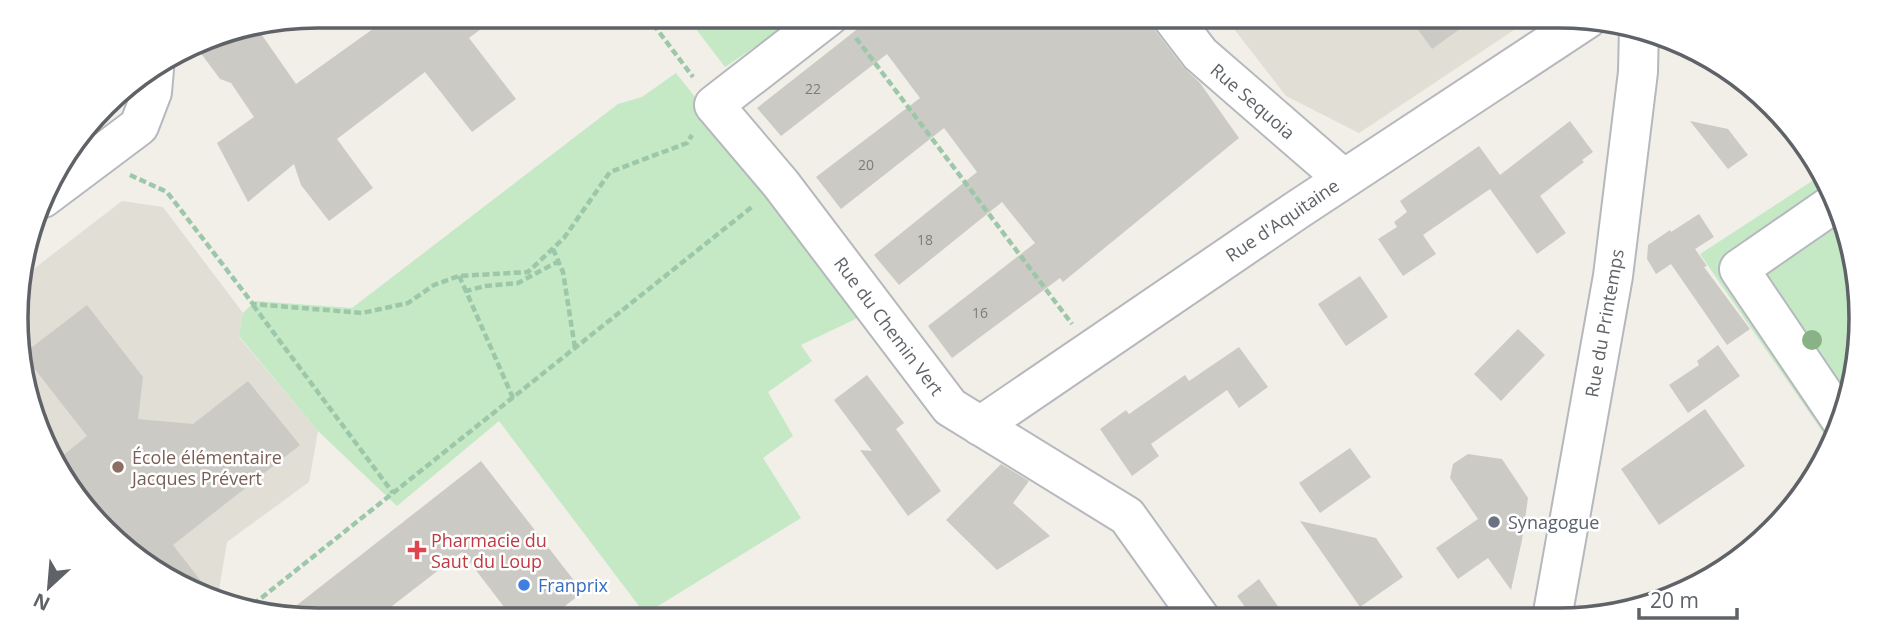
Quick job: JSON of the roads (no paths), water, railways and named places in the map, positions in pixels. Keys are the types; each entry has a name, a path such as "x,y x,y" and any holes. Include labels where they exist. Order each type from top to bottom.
{"street":[{"name":"Rue du Chemin Vert","path":"840,28 714,105 781,184 950,407 1127,516 1193,608"},
{"name":"Rue Sequoia","path":"1180,28 1200,54 1343,179"},
{"name":"Rue d'Aquitaine","path":"980,425 1343,179 1572,29"},
{"name":"Rue du Printemps","path":"1554,608 1613,276 1638,72 1639,39"},
{"path":"61,184 139,126 152,92 153,80"},
{"path":"1827,208 1739,269 1834,410"}],"place":[{"name":"École élémentaire Jacques Prévert","path":"118,467"},
{"name":"Synagogue","path":"1494,522"},
{"name":"Pharmacie du Saut du Loup","path":"417,550"},
{"name":"Franprix","path":"524,585"}]}
